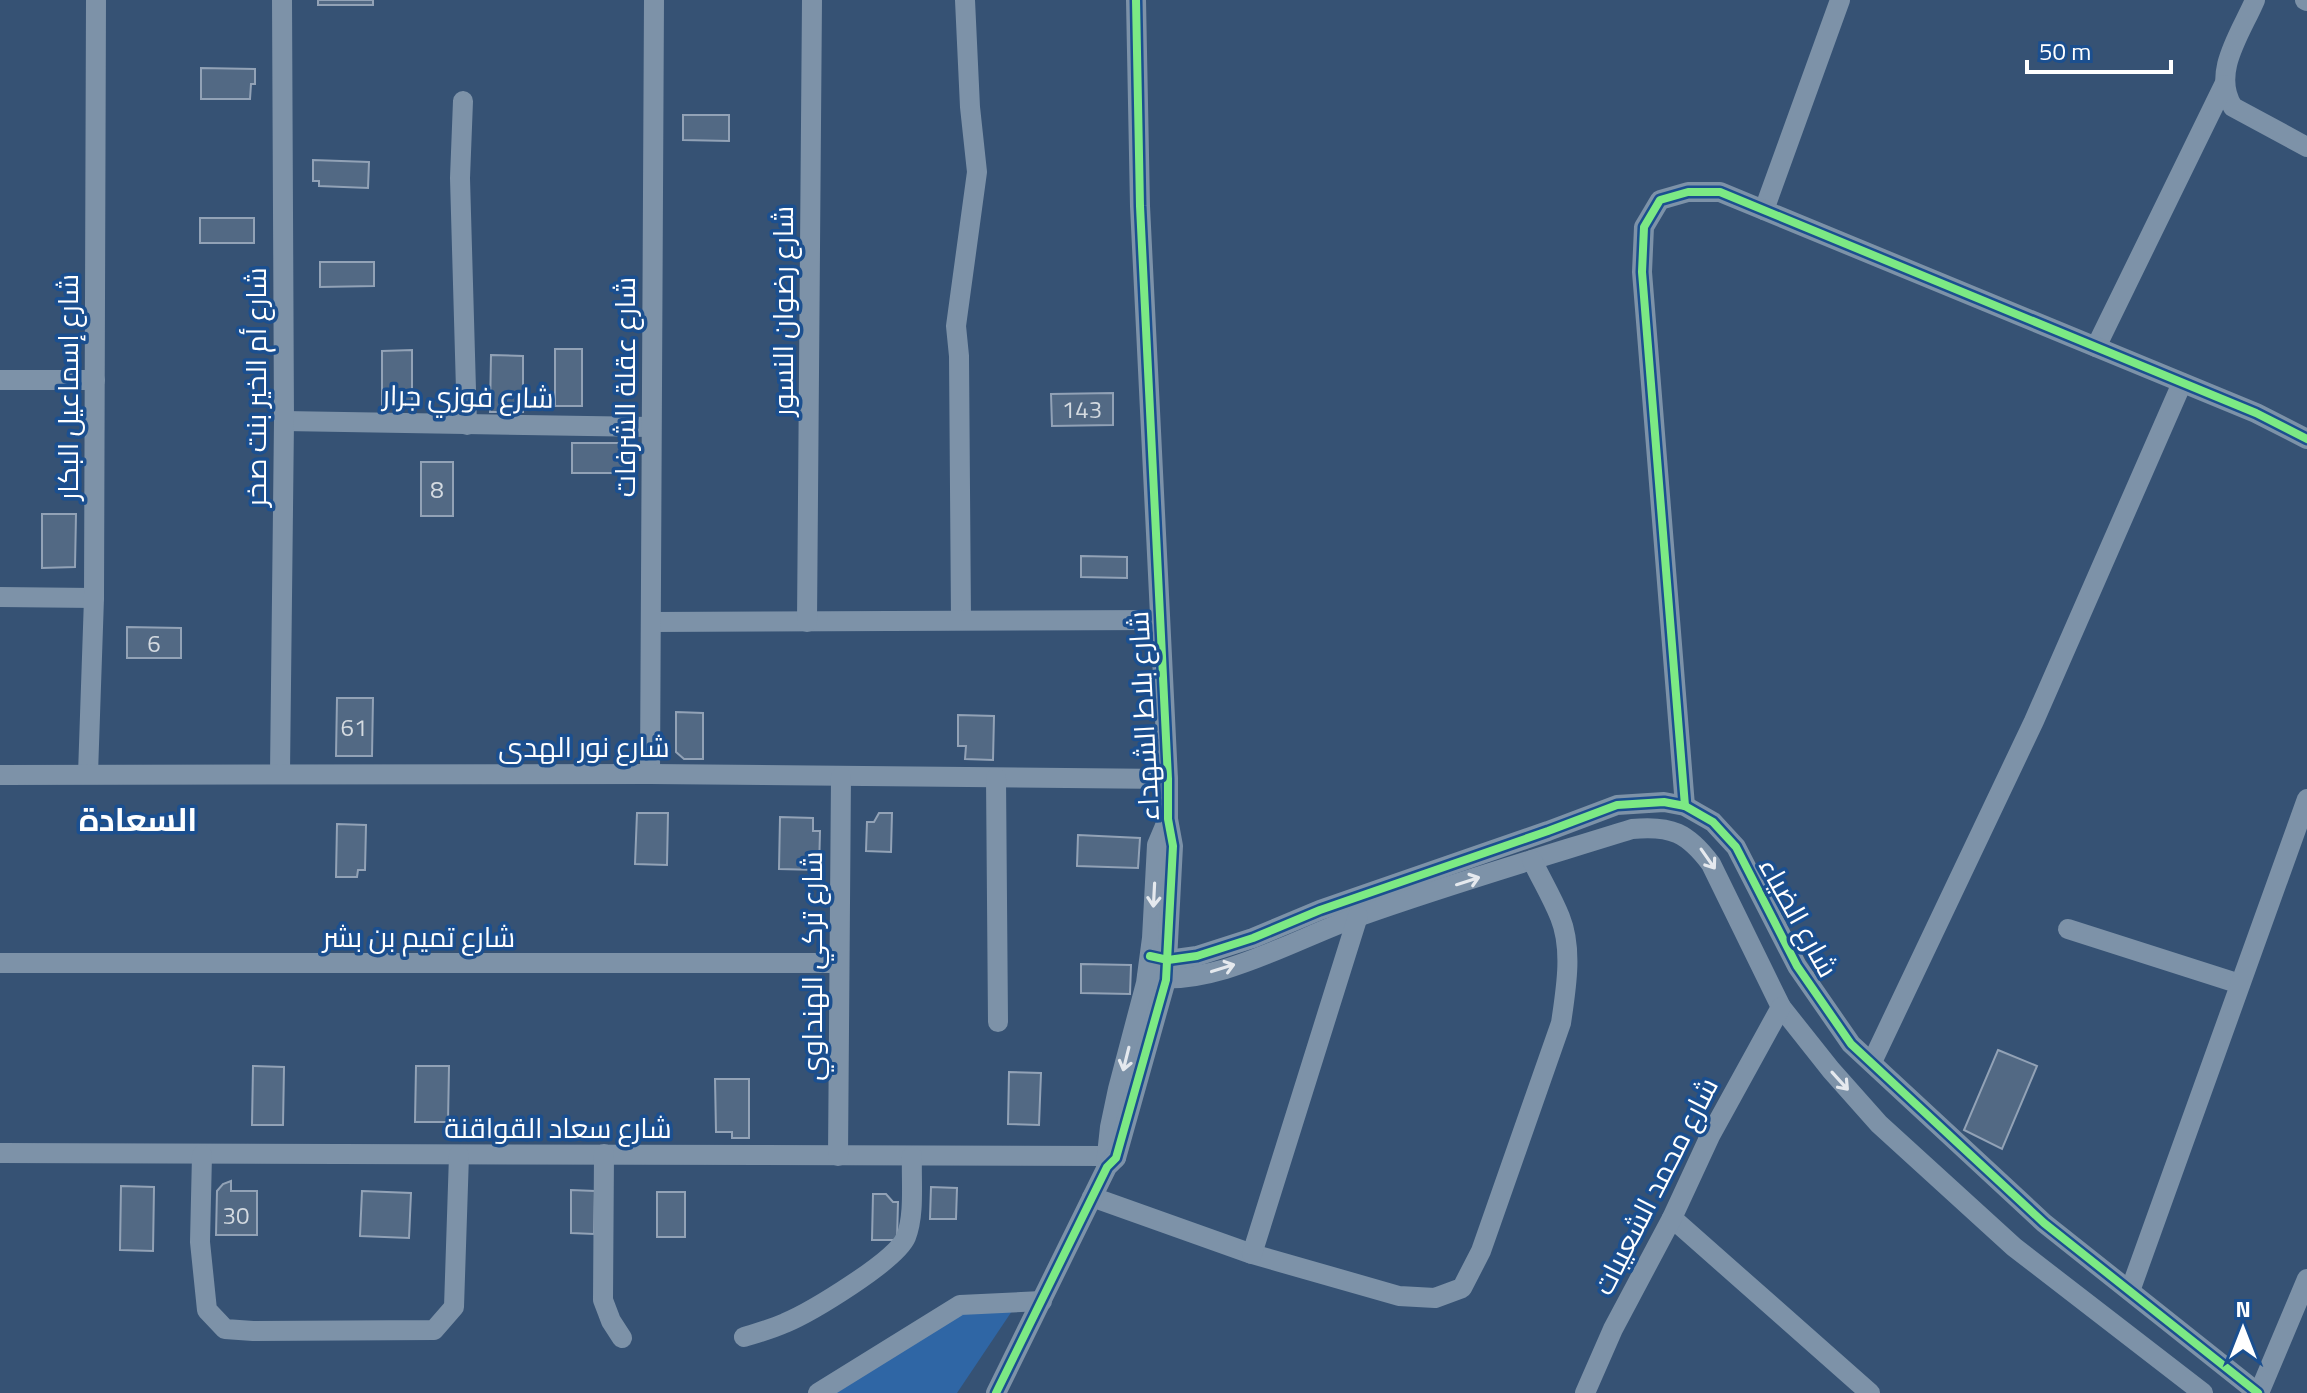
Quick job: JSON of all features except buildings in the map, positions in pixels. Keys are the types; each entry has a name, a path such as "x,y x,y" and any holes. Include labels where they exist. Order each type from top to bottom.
{"street":[{"name":"شارع إسماعيل البكار","path":"88,774 94,598 96,0"},
{"name":"شارع أم الخير بنت صخر","path":"280,773 284,421 282,0"},
{"name":"شارع عقلة الشرفات","path":"650,774 654,0"},
{"name":"شارع رضوان النسور","path":"807,622 812,0"},
{"path":"961,620 959,356 956,326 977,172 970,107 965,0"},
{"name":"شارع بلاط الشهداء","path":"996,1393 1109,1160 1158,968 1173,846 1168,819 1140,206 1136,0"},
{"path":"1764,210 1840,0"},
{"path":"2255,0 2223,72 2226,96 2233,107 2307,147"},
{"path":"2096,347 2224,85"},
{"path":"463,101 460,178 467,425"},
{"path":"1685,806 1642,272 1644,227 1660,200 1688,192 1720,192 2256,413 2307,439"},
{"path":"0,380 95,380"},
{"path":"1872,1062 2034,721 2182,383"},
{"name":"شارع فوزي جرار","path":"284,421 651,427"},
{"path":"0,597 94,598"},
{"path":"652,622 1160,620"},
{"name":"شارع نور الهدى","path":"0,775 650,774 1168,779"},
{"name":"شارع تركي الهنداوي","path":"838,1156 841,777"},
{"path":"996,778 998,1022"},
{"path":"2130,1291 2307,799"},
{"name":"شارع الضياء","path":"1158,968 1253,938 1320,910 1617,805 1641,801 1685,806 1713,822 1736,847 1797,966 1851,1044 2044,1223 2258,1393"},
{"name":"شارع الضياء","path":"1158,968 1191,978 1265,955 1358,916 1632,829 1658,826 1679,833 1698,846 1724,884 1781,1007 1831,1070 1890,1134 2014,1247 2143,1349 2179,1385 2203,1393"},
{"path":"1092,1197 1252,1254 1399,1296 1435,1298 1462,1288 1481,1251 1561,1023 1567,984 1561,919 1532,860"},
{"path":"1252,1254 1358,916"},
{"path":"2068,929 2240,984"},
{"name":"شارع تميم بن بشر","path":"0,963 839,963"},
{"name":"شارع محمد الشعيبات","path":"1585,1393 1613,1329 1672,1218 1710,1136 1781,1007"},
{"name":"شارع سعاد القواقنة","path":"0,1153 604,1154 1109,1160"},
{"path":"604,1154 603,1300 622,1338"},
{"path":"202,1155 200,1242 207,1310 225,1329 253,1331 434,1330 454,1307 459,1155"},
{"path":"744,1337 786,1323 895,1254 909,1226 912,1156"},
{"path":"1672,1218 1862,1391"},
{"path":"2258,1393 2307,1279"},
{"path":"818,1393 960,1305 1042,1301"}],"shaded area":[{"path":"963,1306 1014,1308 957,1393 830,1393"}],"cycle path":[{"path":"996,1393 1107,1167 1116,1158 1166,980 1173,846 1168,819 1140,206 1136,0"},
{"path":"1685,806 1642,272 1644,227 1660,200 1688,192 1720,192 2256,413 2307,439"},
{"path":"1150,956 1168,960 1197,956 1253,938 1320,910 1617,805 1664,802 1685,806 1713,822 1736,847 1797,966 1851,1044 2044,1223 2258,1393"}],"district":[{"name":"السعادة","path":"138,819"}]}
